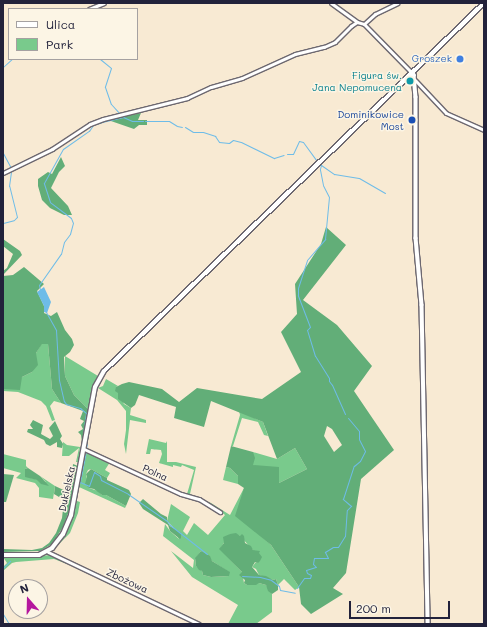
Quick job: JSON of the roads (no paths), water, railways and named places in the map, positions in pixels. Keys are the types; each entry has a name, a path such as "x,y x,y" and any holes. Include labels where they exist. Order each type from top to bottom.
{"main road":[{"path":"412,73 484,3"},
{"name":"Dukielska","path":"48,552 57,543 67,525 84,449 94,392 99,379 115,361 412,73"},
{"path":"3,555 32,556 48,552"}],"street":[{"path":"92,8 104,3"},
{"path":"331,3 357,22 364,24 412,73 415,80 446,113 484,130"},
{"path":"364,24 375,14 398,3"},
{"path":"3,172 52,148 90,124 103,119 187,98 211,87 242,78 295,54 324,47 335,42 357,22"},
{"path":"415,80 416,231 422,306 428,624"},
{"name":"Polna","path":"84,449 181,494 199,499 220,512"},
{"name":"Zbożowa","path":"48,552 199,624"}],"water":[{"path":"44,287 51,302 47,313 44,312 44,306 37,292"}],"waterway":[{"path":"90,7 97,3"},
{"path":"3,67 11,60"},
{"path":"101,60 111,68 105,87 111,104 119,113"},
{"path":"40,290 39,285 61,254 64,242 70,234 73,223 71,218 50,202 44,183 63,149 89,131 93,125 123,117 132,121 143,121"},
{"path":"145,121 169,121 182,127"},
{"path":"185,127 193,132 203,132 215,136 219,142 229,143 233,140 241,142 274,158 284,155"},
{"path":"287,154 293,154 299,141 303,142 317,161"},
{"path":"3,153 10,166"},
{"path":"345,414 329,381 329,378 315,356 307,330 310,327 298,295 298,288 307,260 325,239 329,197 323,185 320,169 321,165 334,174 359,178 385,193"},
{"path":"3,223 14,220 17,217 9,186 11,172"},
{"path":"46,312 56,330 59,380 64,401 66,404 80,408 86,413 82,441"},
{"path":"297,588 304,578 310,578 311,575 307,573 306,570 316,567 313,564 314,558 328,558 325,552 333,547 338,547 345,536 347,510 351,506 343,499 354,466 360,461 365,451 359,439 359,431 348,418"},
{"path":"86,448 87,444"},
{"path":"86,451 80,482 89,486 94,472 100,476 101,480 128,494 167,521 207,554"},
{"path":"3,568 10,561"},
{"path":"242,576 260,577 271,580 279,586 280,590 295,593"},
{"path":"3,614 9,624"}],"place":[{"name":"Groszek","path":"460,59"},
{"name":"Figura św. Jana Nepomucena","path":"410,81"},
{"name":"Dominikowice Most","path":"412,120"}]}
